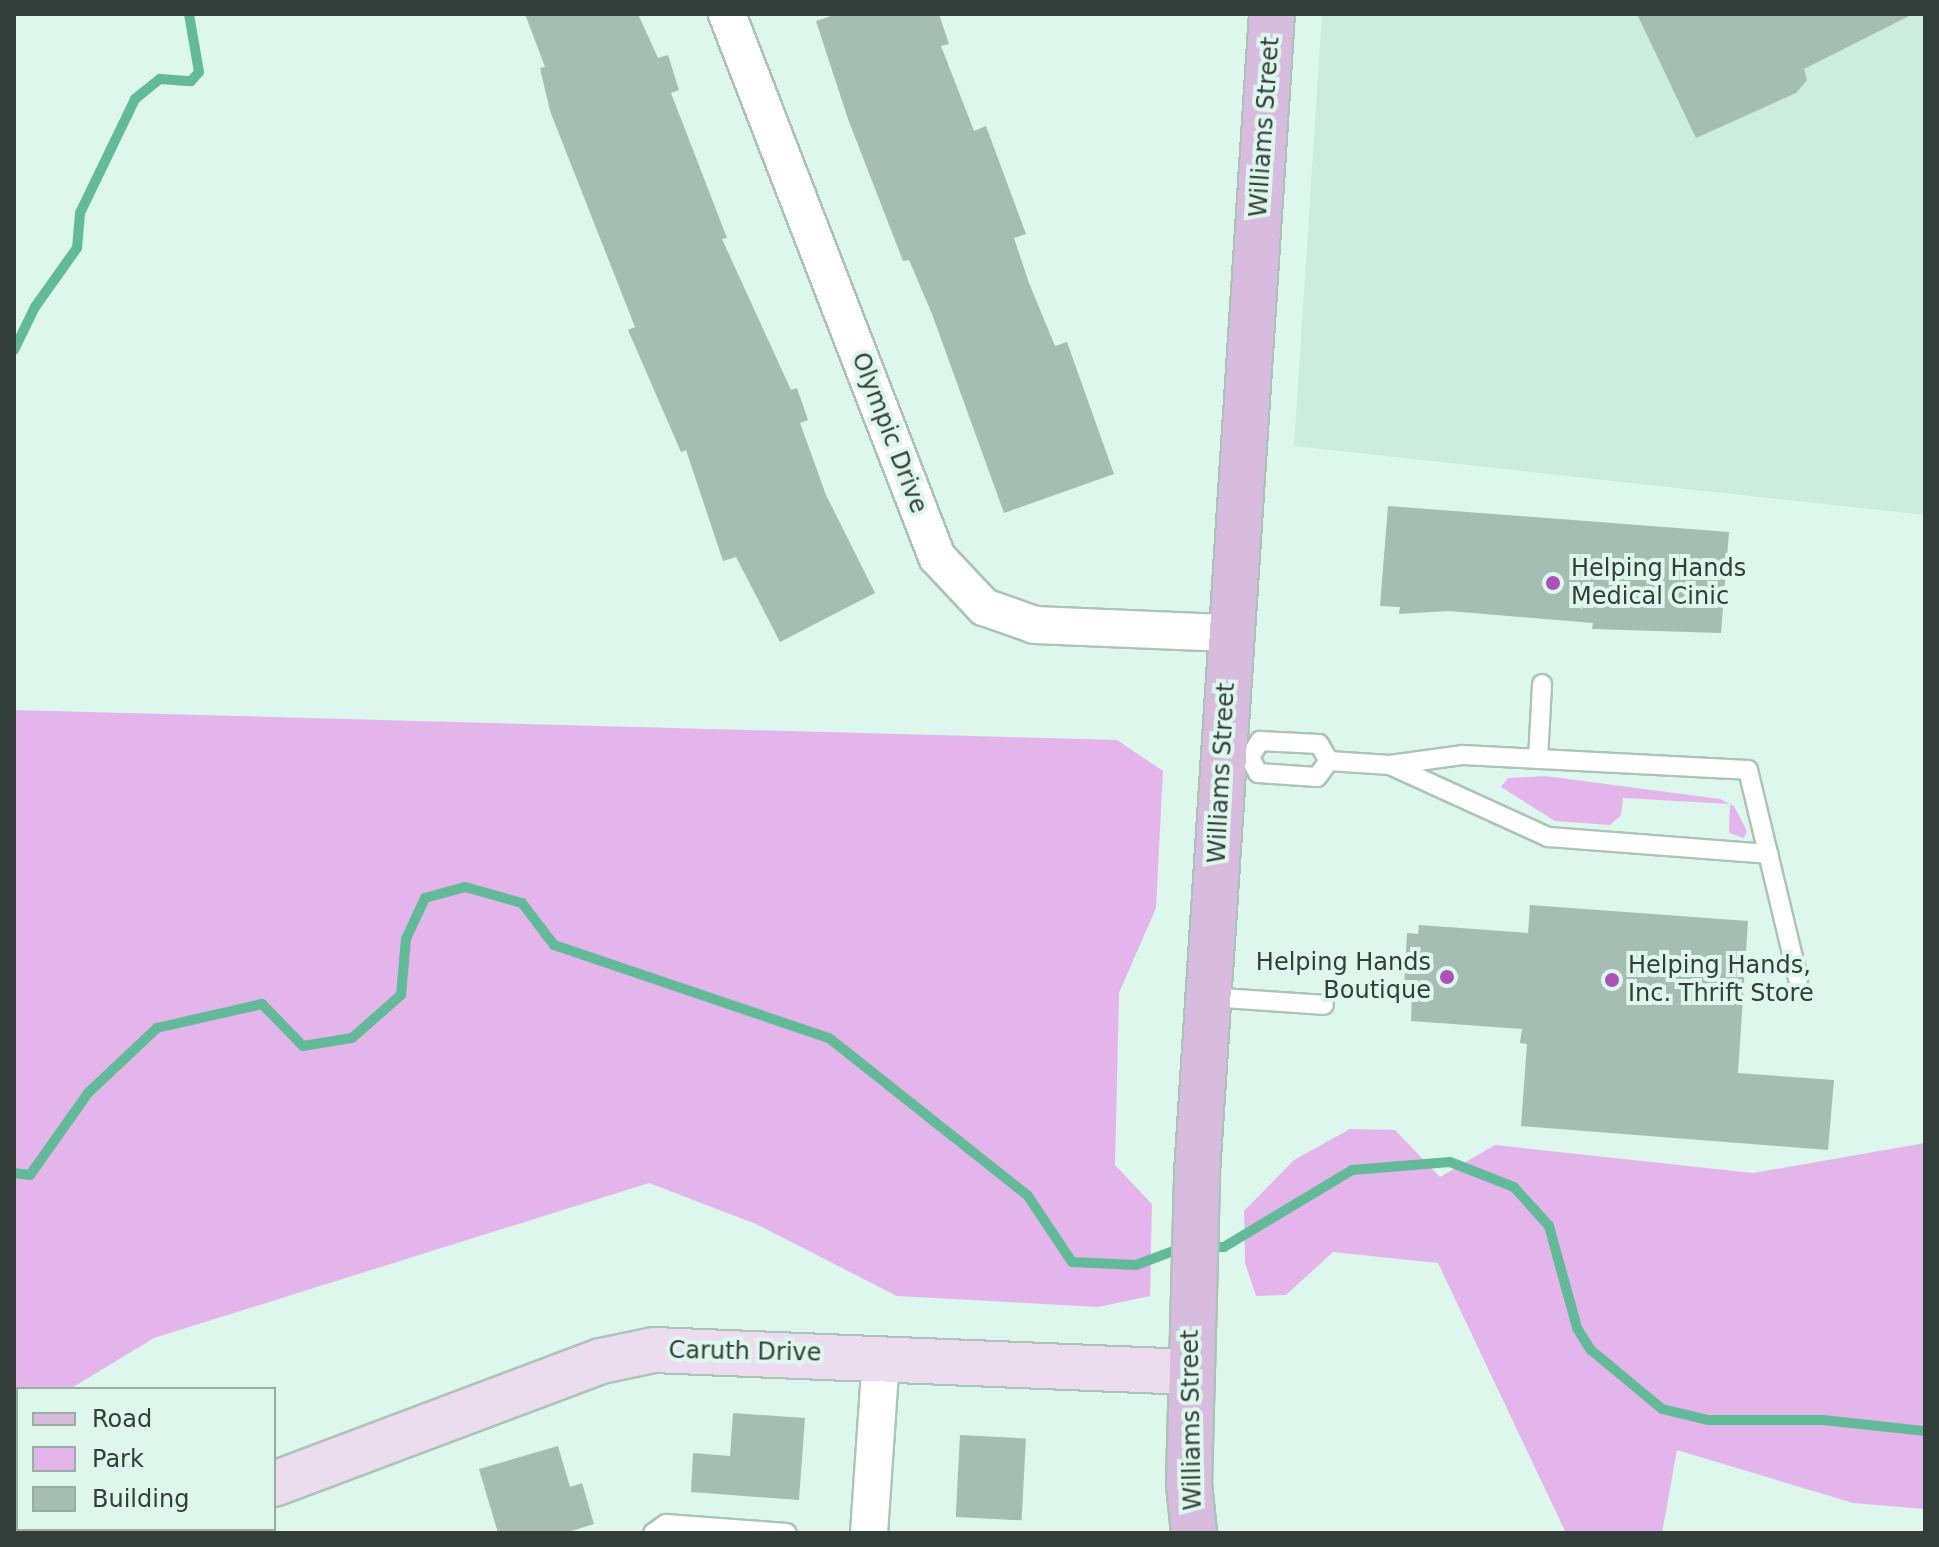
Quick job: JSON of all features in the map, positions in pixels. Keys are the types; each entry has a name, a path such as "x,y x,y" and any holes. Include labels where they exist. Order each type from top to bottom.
{"main road":[{"name":"Williams Street","path":"1194,1533 1191,1311 1197,1173 1208,997 1237,756 1229,633 1272,14"}],"street":[{"name":"Olympic Drive","path":"727,14 937,557 984,607 1035,625 1229,633"},
{"name":"Caruth Drive","path":"276,1483 614,1358 715,1348 1191,1372"},
{"path":"869,1533 881,1356"}],"lane":[{"path":"1538,759 1542,684"},
{"path":"1260,741 1319,744 1329,761 1317,777 1258,773 1237,756 1260,741"},
{"path":"1329,761 1390,765 1463,755 1748,770 1798,979"},
{"path":"1390,765 1548,837 1768,854"},
{"path":"1208,997 1324,1005"},
{"path":"653,1533 666,1524 787,1533"}],"shaded area":[{"path":"1322,14 1925,14 1925,515 1294,446"}],"green space":[{"path":"14,710 1117,740 1163,771 1156,908 1119,993 1115,1165 1152,1204 1150,1296 1098,1307 897,1296 756,1224 649,1183 154,1338 73,1387 16,1387 14,1423"},
{"path":"1545,776 1720,799 1730,804 1623,798 1621,815 1610,825 1555,821 1501,787 1508,778"},
{"path":"1730,804 1747,831 1744,838 1729,833"},
{"path":"1350,1129 1395,1130 1440,1177 1495,1145 1753,1173 1925,1143 1925,1509 1853,1503 1677,1450 1662,1533 1566,1533 1438,1263 1333,1252 1286,1295 1256,1296 1245,1263 1244,1211 1294,1160"}],"building":[{"path":"525,14 638,14 658,58 668,55 679,90 671,93 727,238 722,239 791,390 797,388 808,420 800,423 826,495 875,593 780,642 736,557 723,561 686,450 681,452 628,330 635,327 550,111 540,68 545,67"},
{"path":"837,14 939,14 949,44 941,46 974,131 986,126 1026,234 1014,238 1029,283 1055,346 1067,342 1114,474 1004,513 932,314 909,260 903,261 848,119 816,21"},
{"path":"1637,14 1913,14 1804,69 1807,80 1796,93 1696,138"},
{"name":"Helping Hands Medical Cinic","path":"1388,506 1729,532 1721,633 1592,629 1593,623 1449,611 1399,614 1400,607 1380,606"},
{"path":"1530,905 1748,921 1738,1073 1834,1080 1828,1150 1521,1126 1527,1044 1520,1043 1522,1029 1411,1021 1412,989 1404,988 1407,933 1418,934 1419,925 1528,933"},
{"path":"733,1413 805,1418 799,1500 691,1492 693,1453 730,1456"},
{"path":"960,1435 1026,1438 1022,1520 956,1517"},
{"path":"558,1446 570,1487 582,1483 594,1524 565,1533 498,1533 479,1469"}],"waterway":[{"path":"14,350 35,307 77,248 80,213 135,99 160,79 191,81 199,72 189,14"},
{"path":"14,1173 30,1175 88,1093 157,1028 262,1004 303,1046 352,1038 401,995 406,939 425,898 465,887 522,903 554,945 829,1038 1028,1196 1072,1262 1136,1265 1184,1247"},
{"path":"1204,1247 1224,1247 1352,1170 1450,1162 1514,1187 1549,1226 1577,1328 1591,1350 1662,1409 1708,1420 1823,1420 1925,1431"}],"place":[{"name":"Helping Hands Medical Cinic","path":"1553,583"},
{"name":"Helping Hands Boutique","path":"1447,977"},
{"name":"Helping Hands, Inc. Thrift Store","path":"1612,980"}]}
